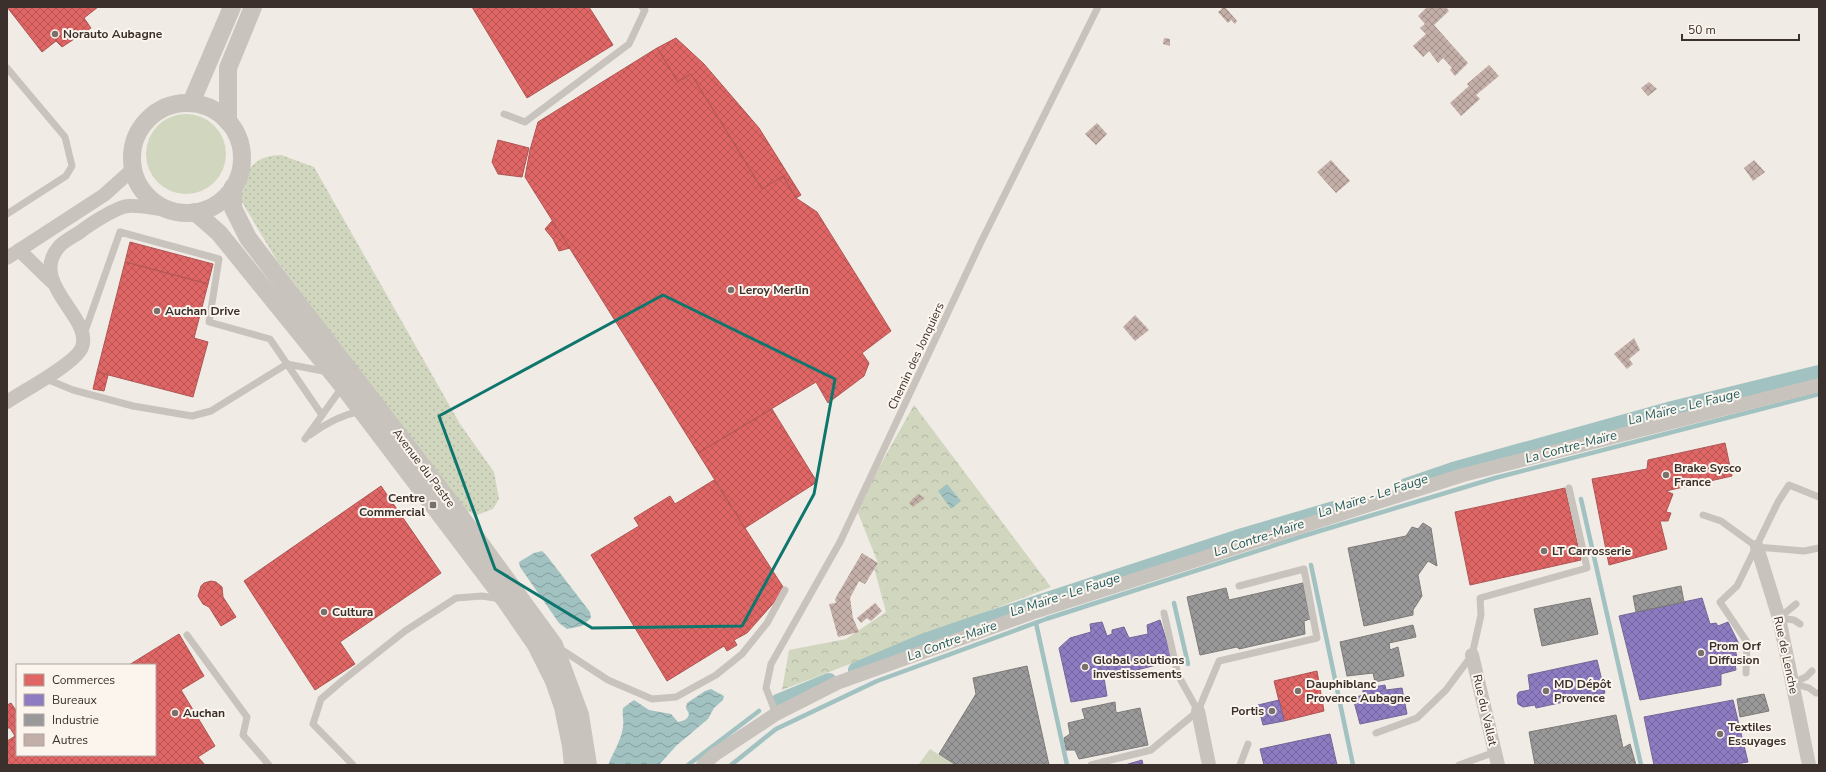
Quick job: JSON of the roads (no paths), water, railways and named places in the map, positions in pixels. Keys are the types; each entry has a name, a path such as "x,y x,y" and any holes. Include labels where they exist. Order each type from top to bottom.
{"street":[{"path":"191,103 232,7"},
{"path":"228,122 228,68 253,7"},
{"path":"52,282 51,261 58,248 94,222 126,206 170,210 195,212 204,210 220,201 233,187 239,174 242,156 239,140 228,122 216,111 191,103 171,105 152,116 144,123 134,142 132,154 133,169 136,180 146,196 170,210"},
{"path":"7,402 74,359 82,347 84,335 52,282 13,254 104,195 133,169"},
{"name":"Avenue du Pastre","path":"233,187 233,208 248,238 452,505 554,645 580,715 588,765"},
{"name":"Avenue du Pastre","path":"195,212 219,233 338,380 505,600 536,645 554,681 563,707 571,746 573,765"},
{"path":"703,765 714,755 776,714 837,683 1037,611 1463,475 1819,385"},
{"name":"Rue de Lenche","path":"1757,547 1779,618 1809,765"},
{"name":"Rue du Vallat","path":"1472,655 1496,758"},
{"path":"1198,711 1209,765"}],"lane":[{"path":"504,114 525,122 629,44 645,10 642,7"},
{"name":"Chemin des Jonquiers","path":"776,714 766,688 771,664 840,542 981,242 1098,7"},
{"path":"7,68 65,137 72,166 66,176 7,214"},
{"path":"84,335 120,232 219,259 209,322 270,339 322,415"},
{"path":"44,378 73,390 133,406 192,416 211,411 287,364 338,380 322,415 305,439 327,423 345,414 361,411"},
{"path":"1746,673 1747,642 1720,602 1737,586 1778,502 1789,485 1819,497"},
{"path":"1376,733 1417,718 1446,690 1472,655 1481,615 1480,598 1587,568 1569,488"},
{"path":"1703,515 1721,521 1757,547 1804,551 1819,548"},
{"path":"1091,765 1151,750 1198,711 1219,661 1317,638 1304,569 1239,586"},
{"path":"554,645 608,680 630,690 652,699 676,697 716,675 742,654 767,623 785,590"},
{"path":"353,765 313,724 321,699 405,631 456,598 482,596 505,600"},
{"path":"1779,618 1796,604"},
{"path":"1164,612 1178,675 1198,711"},
{"path":"1779,618 1794,620 1800,624"},
{"path":"187,635 247,717 243,735 269,765"},
{"path":"1792,683 1806,677 1812,671"},
{"path":"1792,683 1809,688 1816,693"},
{"path":"1240,765 1248,744"},
{"path":"1459,765 1496,758"}],"water":[{"path":"947,484 961,501 951,509 938,491"},
{"path":"542,551 590,612 591,618 582,626 567,629 559,623 520,567 519,562 534,553"},
{"path":"711,689 724,696 723,700 714,708 708,719 676,746 659,765 608,765 622,732 623,708 634,700 649,710 671,714 678,722 680,722 688,717 689,714 686,708 687,703 705,691"}],"waterway":[{"name":"La Maïre - Le Fauge","path":"1406,486 1453,470 1672,409 1819,373"},
{"name":"La Contre-Maïre","path":"731,765 776,729 877,681 1046,619 1303,536 1495,478 1819,394"},
{"path":"1581,499 1641,765"},
{"name":"La Maïre - Le Fauge","path":"856,670 922,642 977,623 1236,538 1334,509"},
{"path":"1311,565 1353,765"},
{"path":"1174,603 1188,664"},
{"path":"1036,623 1067,765"},
{"name":"La Maïre - Le Fauge","path":"778,702 829,681"},
{"path":"688,765 759,711"}],"place":[{"name":"Norauto Aubagne","path":"55,34"},
{"name":"Leroy Merlin","path":"731,290"},
{"name":"Auchan Drive","path":"157,311"},
{"name":"Brake Sysco France","path":"1666,475"},
{"name":"Centre Commercial","path":"433,505"},
{"name":"LT Carrosserie","path":"1544,551"},
{"name":"Cultura","path":"324,612"},
{"name":"Prom Orf Diffusion","path":"1701,653"},
{"name":"Global solutions investissements","path":"1085,667"},
{"name":"Dauphiblanc Provence Aubagne","path":"1298,691"},
{"name":"MD Dépôt Provence","path":"1546,691"},
{"name":"Portis","path":"1272,711"},
{"name":"Auchan","path":"175,713"},
{"name":"Textiles Essuyages","path":"1720,734"}]}
